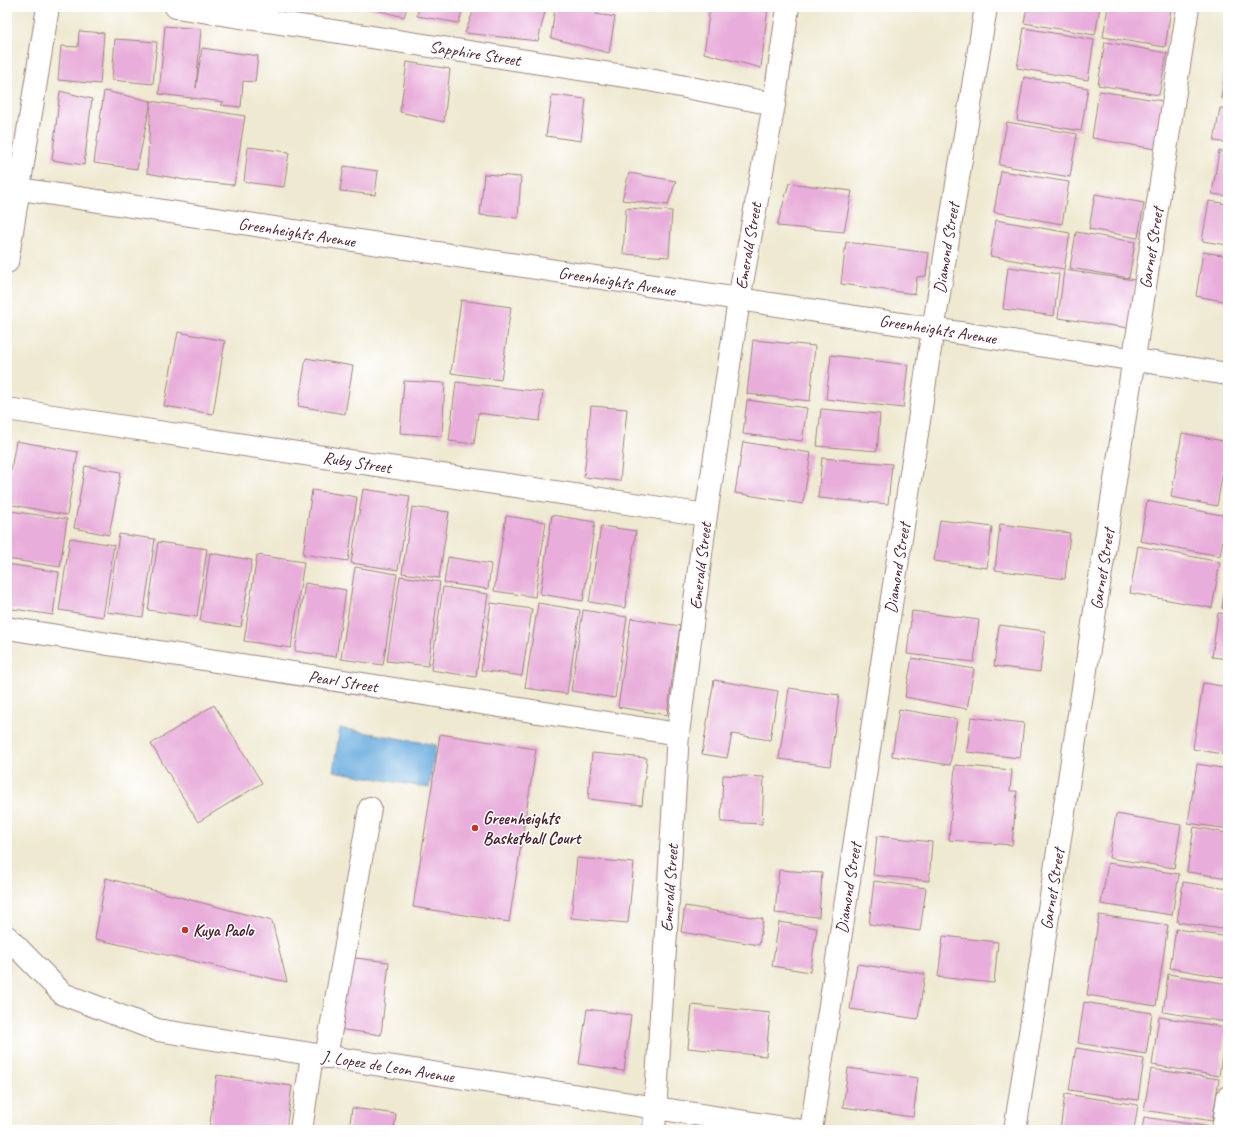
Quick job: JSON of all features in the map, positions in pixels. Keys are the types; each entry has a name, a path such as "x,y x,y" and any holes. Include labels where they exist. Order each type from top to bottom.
{"street":[{"path":"7,262 12,188 48,7"},
{"name":"Sapphire Street","path":"176,7 644,80 774,104"},
{"name":"Emerald Street","path":"654,1119 678,734 706,515 738,300 774,104 788,7"},
{"name":"Diamond Street","path":"811,1130 933,329 986,7"},
{"name":"Garnet Street","path":"1015,1130 1188,7"},
{"name":"Greenheights Avenue","path":"12,188 1228,374"},
{"name":"Ruby Street","path":"7,409 706,515"},
{"name":"Pearl Street","path":"7,628 678,734"},
{"path":"301,1130 319,1056 370,808"},
{"name":"J. Lopez de Leon Avenue","path":"7,937 63,994 157,1030 319,1056 654,1119 797,1130"},
{"path":"1223,1130 1228,1096"}],"water":[{"path":"340,728 436,745 429,788 333,771"}],"building":[{"path":"319,7 357,7 357,10"},
{"path":"364,7 407,7 404,17"},
{"path":"419,7 463,7 459,23 417,16"},
{"path":"475,7 546,7 538,41 465,33"},
{"path":"555,7 598,7 596,14 615,17 609,53 551,38"},
{"path":"710,7 768,7 761,68 704,53"},
{"path":"1027,7 1100,7 1095,35 1024,23"},
{"path":"1108,7 1158,7 1171,9 1165,47 1103,37"},
{"path":"165,26 201,29 196,88 202,48 258,56 255,82 243,81 241,107 221,105 224,102 159,94"},
{"path":"1024,28 1094,40 1088,80 1017,68"},
{"path":"79,31 104,33 100,84 58,80 61,46 78,47"},
{"path":"115,39 157,42 153,84 112,80"},
{"path":"1105,42 1167,53 1159,95 1098,85"},
{"path":"407,62 450,69 444,122 400,112"},
{"path":"1227,63 1228,64 1228,99 1221,98"},
{"path":"1024,77 1088,88 1081,131 1017,120"},
{"path":"60,91 92,99 84,165 52,160"},
{"path":"104,91 151,101 137,169 94,163"},
{"path":"1099,91 1169,102 1161,150 1092,138"},
{"path":"552,95 586,99 581,141 546,136"},
{"path":"151,101 245,116 234,185 191,181 147,173"},
{"path":"1220,108 1228,109 1228,143 1214,141"},
{"path":"1007,122 1077,134 1070,177 999,165"},
{"path":"248,147 289,152 284,187 244,182"},
{"path":"1219,151 1228,152 1228,196 1212,194"},
{"path":"344,166 378,171 375,195 340,191"},
{"path":"1001,171 1069,182 1062,224 994,212"},
{"path":"629,173 676,181 668,205 622,200"},
{"path":"484,174 521,177 518,218 480,215"},
{"path":"789,183 852,191 844,232 777,226"},
{"path":"1095,194 1144,203 1138,238 1089,229"},
{"path":"1209,201 1228,204 1228,245 1202,241"},
{"path":"626,208 672,211 669,257 623,254"},
{"path":"996,220 1070,233 1064,269 990,256"},
{"path":"1076,232 1135,242 1129,278 1070,268"},
{"path":"846,242 929,253 926,276 917,277 915,294 841,284"},
{"path":"1203,252 1228,256 1228,302 1196,296"},
{"path":"1008,267 1059,274 1054,316 1003,309"},
{"path":"1064,270 1135,280 1129,328 1058,318"},
{"path":"461,300 511,307 501,380 451,373"},
{"path":"178,332 225,341 213,414 164,406"},
{"path":"753,340 815,346 810,401 747,394"},
{"path":"831,355 908,365 903,408 826,399"},
{"path":"306,358 353,366 345,414 298,406"},
{"path":"404,381 445,383 442,436 400,433"},
{"path":"456,382 543,392 540,421 478,413 474,444 449,441"},
{"path":"747,400 807,408 802,441 743,434"},
{"path":"591,406 627,409 620,481 584,477"},
{"path":"821,409 880,414 877,451 817,446"},
{"path":"1182,433 1228,442 1217,506 1171,497"},
{"path":"16,441 78,452 67,515 7,504 7,492"},
{"path":"743,442 811,453 803,504 735,493"},
{"path":"822,458 892,464 888,504 818,498"},
{"path":"85,466 121,472 109,535 74,528"},
{"path":"363,489 410,496 398,570 351,563"},
{"path":"312,490 357,497 348,561 303,554"},
{"path":"1147,501 1227,516 1220,556 1140,541"},
{"path":"412,507 449,512 439,578 402,573"},
{"path":"10,511 67,519 60,567 7,559 7,531"},
{"path":"552,515 595,522 583,601 540,594"},
{"path":"506,516 546,522 535,597 494,591"},
{"path":"940,520 992,527 987,568 934,561"},
{"path":"1000,524 1070,533 1065,579 995,570"},
{"path":"601,526 636,531 625,608 589,602"},
{"path":"119,534 155,539 143,617 107,612"},
{"path":"70,538 114,545 103,617 59,610"},
{"path":"158,542 207,549 197,617 148,610"},
{"path":"1138,546 1220,562 1212,608 1130,593"},
{"path":"210,553 252,560 241,627 200,621"},
{"path":"257,555 304,562 291,648 244,641"},
{"path":"448,557 491,564 488,589 444,583"},
{"path":"7,564 59,572 53,615 7,608"},
{"path":"355,567 397,574 383,665 341,659"},
{"path":"1228,571 1228,609 1222,608"},
{"path":"400,576 440,582 428,666 387,661"},
{"path":"305,583 346,590 336,657 295,651"},
{"path":"443,587 488,594 476,677 431,670"},
{"path":"491,603 532,609 522,676 481,670"},
{"path":"538,603 580,610 567,694 525,688"},
{"path":"583,610 627,617 615,698 571,691"},
{"path":"912,611 979,620 974,662 907,654"},
{"path":"1218,613 1228,614 1228,659 1212,657"},
{"path":"631,618 680,626 667,715 618,707"},
{"path":"999,625 1045,631 1040,672 994,666"},
{"path":"912,658 974,669 967,709 905,697"},
{"path":"714,680 778,691 770,740 732,734 727,758 702,754"},
{"path":"1203,683 1228,687 1228,755 1193,749"},
{"path":"789,688 839,695 830,766 779,759"},
{"path":"214,705 262,783 198,822 151,744"},
{"path":"899,709 957,719 950,765 892,756"},
{"path":"971,717 1024,723 1020,758 967,752"},
{"name":"Greenheights Basketball Court","path":"440,734 536,749 509,922 413,907"},
{"path":"592,753 647,758 642,805 588,799"},
{"path":"1197,764 1228,769 1228,829 1188,823"},
{"path":"955,765 1012,770 1010,791 1017,791 1012,845 949,840"},
{"path":"723,775 764,777 762,824 721,822"},
{"path":"1116,814 1181,825 1174,868 1109,858"},
{"path":"1194,827 1228,833 1228,878 1187,872"},
{"path":"877,836 932,842 929,881 873,875"},
{"path":"577,858 634,863 628,923 571,918"},
{"path":"1108,863 1179,874 1172,915 1101,904"},
{"path":"779,870 822,873 819,917 775,913"},
{"name":"Kuya Paolo","path":"106,878 272,921 287,982 95,939"},
{"path":"874,881 926,888 920,931 869,924"},
{"path":"1183,882 1228,889 1228,930 1177,922"},
{"path":"685,906 763,919 759,945 681,932"},
{"path":"1099,915 1168,925 1156,1006 1087,995"},
{"path":"779,922 817,928 810,972 772,966"},
{"path":"1176,929 1228,937 1228,978 1170,968"},
{"path":"943,936 998,942 994,983 938,977"},
{"path":"346,957 389,962 381,1035 338,1029"},
{"path":"857,964 925,974 918,1019 850,1009"},
{"path":"1168,974 1228,984 1228,1006 1225,1022 1163,1012"},
{"path":"1084,1002 1152,1013 1146,1054 1078,1043"},
{"path":"692,1005 770,1013 766,1056 688,1048"},
{"path":"587,1009 631,1015 624,1071 579,1064"},
{"path":"1159,1017 1226,1027 1219,1076 1152,1065"},
{"path":"1076,1048 1144,1059 1138,1100 1069,1090"},
{"path":"848,1068 918,1078 913,1117 843,1107"},
{"path":"1151,1069 1219,1079 1212,1121 1144,1110"},
{"path":"217,1075 292,1086 286,1130 209,1130"},
{"path":"1065,1094 1138,1105 1134,1130 1060,1130"},
{"path":"352,1108 396,1114 394,1130 349,1130"},
{"path":"1144,1117 1222,1129 1222,1130 1142,1130"}],"place":[{"name":"Greenheights Basketball Court","path":"475,828"},
{"name":"Kuya Paolo","path":"185,930"}]}
